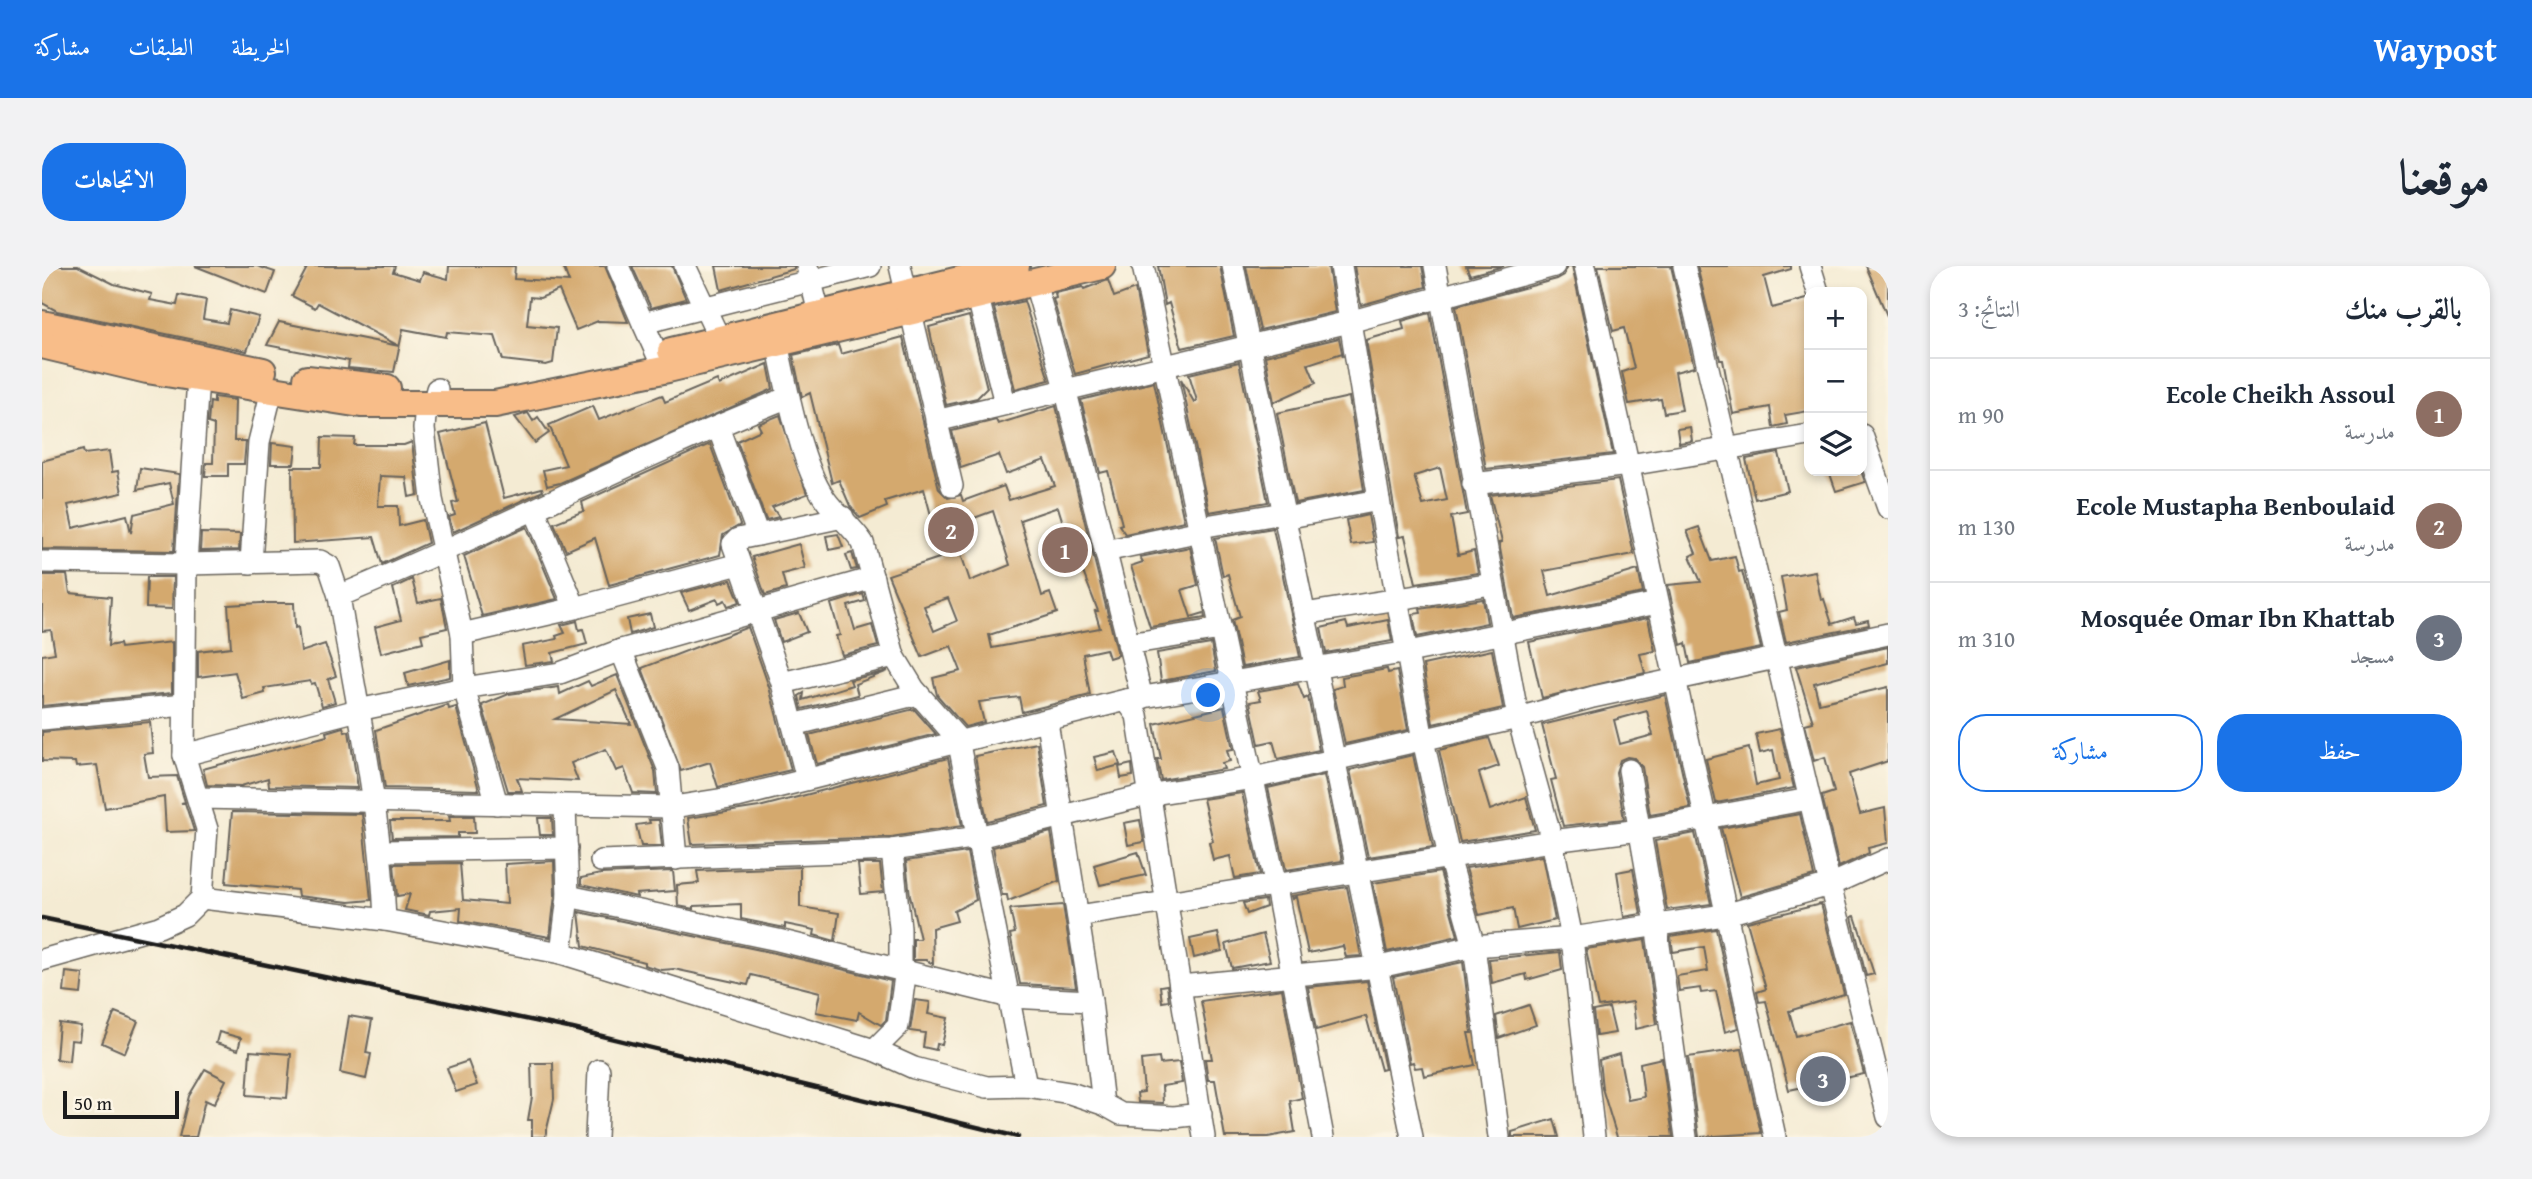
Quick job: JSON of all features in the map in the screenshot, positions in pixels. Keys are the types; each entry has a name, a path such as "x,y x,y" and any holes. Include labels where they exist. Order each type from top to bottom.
{"main road":[{"path":"43,332 299,378 495,404 579,389 775,334 1002,280 1102,266"},
{"path":"43,332 147,370 361,404 435,397 657,354 719,338 775,334 819,313 908,302"}],"street":[{"path":"618,266 657,354"},
{"path":"685,266 719,338"},
{"path":"643,323 706,307 809,274 870,266"},
{"path":"900,266 952,486"},
{"path":"1143,266 1254,778 1294,973 1323,1137"},
{"path":"1233,266 1412,1137"},
{"path":"1342,266 1396,600 1423,740 1449,857 1474,946 1499,1137"},
{"path":"1435,266 1518,718 1552,841 1572,939 1594,1137"},
{"path":"936,421 1349,321 1554,266"},
{"path":"1585,266 1724,915 1775,1137"},
{"path":"1684,266 1779,659 1809,799 1888,1116"},
{"path":"1810,266 1816,287"},
{"path":"809,274 819,313"},
{"path":"1002,280 1065,388 1128,644 1147,795 1167,900 1204,1137"},
{"path":"1002,280 1005,403"},
{"path":"775,334 789,397 814,480 824,499 843,517 863,543 894,656 918,694 958,739 1026,1086"},
{"path":"42,960 124,934 159,927 185,915 202,898 207,829 184,755 186,564 198,378"},
{"path":"251,563 259,442 272,390"},
{"path":"435,397 425,416 432,499 462,634 464,688 497,804"},
{"path":"339,596 535,510 676,443 789,397"},
{"path":"718,427 758,535"},
{"path":"1473,484 1629,465 1804,436"},
{"path":"1867,449 1888,508"},
{"path":"1105,551 1201,529 1379,500"},
{"path":"535,510 575,608"},
{"path":"807,779 782,683 733,544 735,541 758,535 843,517"},
{"path":"42,562 186,564 320,561 329,566 339,596 376,801 383,851 386,920"},
{"path":"462,634 575,608 739,564"},
{"path":"184,755 358,710 464,688 560,673 621,650 873,578"},
{"path":"1304,614 1492,584"},
{"path":"198,798 673,807 737,797 958,739 1047,722 1134,699 1502,635 1658,603"},
{"path":"1128,644 1221,629"},
{"path":"601,861 892,850 978,836 1147,795 1254,778 1518,718 1593,697 1888,634"},
{"path":"621,650 668,768 676,859"},
{"path":"782,683 894,656"},
{"path":"793,725 918,694"},
{"path":"42,719 184,705"},
{"path":"1047,722 1060,818 1091,1001 1103,1104"},
{"path":"1629,770 1656,924 1686,1137"},
{"path":"1078,916 1167,900 1276,887 1552,841 1640,830 1809,799"},
{"path":"561,953 568,896 565,806"},
{"path":"383,851 567,848"},
{"path":"874,1050 898,1026 905,976 900,968 900,928 892,850"},
{"path":"1180,986 1294,973 1379,967 1474,946 1572,939 1724,915 1830,885 1888,859"},
{"path":"568,896 900,968 1010,997 1091,1001"},
{"path":"202,898 386,920 561,953 874,1050 914,1068 987,1087 1026,1086 1070,1093 1103,1104 1121,1114 1145,1117 1201,1114"},
{"path":"596,1137 599,1070"}],"building":[{"path":"42,266 78,266 114,284 152,294 150,300 177,305 179,295 206,300 203,319 227,323 230,310 259,317 247,351 57,311 42,303"},
{"path":"195,266 257,266 275,272 267,294"},
{"path":"308,266 395,266 393,272 420,280 423,272 448,279 449,266 515,266 514,279 569,282 563,266 605,266 628,322 598,321 576,330 559,290 540,298 530,297 527,325 557,328 553,363 546,365 503,360 495,336 447,332 446,337 403,329 394,372 348,368 349,361 267,345 279,322 399,346 318,303 315,308 292,296"},
{"path":"632,266 672,266 686,299 651,308"},
{"path":"716,266 794,266 794,269 721,290"},
{"path":"1158,266 1220,266 1234,336 1182,348 1169,303 1165,305"},
{"path":"1246,266 1328,266 1335,312 1260,330"},
{"path":"1354,266 1422,266 1426,287 1361,305"},
{"path":"1466,266 1504,266 1470,275"},
{"path":"1567,266 1572,266 1613,454 1486,469 1456,306 1557,279 1564,275"},
{"path":"1598,266 1671,266 1694,367 1675,372 1682,410 1664,413 1661,399 1629,404 1622,372 1634,368 1624,328 1613,331"},
{"path":"1697,266 1791,266 1791,269 1764,277 1772,308 1804,300 1804,412 1785,415 1787,424 1773,427 1770,407 1733,414 1723,360 1720,360"},
{"path":"1866,266 1888,266 1888,318"},
{"path":"1108,280 1114,297 1135,289 1148,354 1075,374 1053,299 1056,298 1055,293 1083,287 1084,289"},
{"path":"1024,301 1049,380 1015,389 994,308"},
{"path":"1430,313 1467,514 1451,517 1458,555 1474,551 1478,573 1416,583 1405,536 1399,537 1366,340 1404,329 1402,321","holes":["1440,468 1447,500 1423,505 1414,476"]},
{"path":"969,316 987,388 977,398 946,405 929,327"},
{"path":"903,337 939,489 948,498 961,495 963,501 1004,486 1009,500 1055,486 1045,460 1006,474 999,455 961,468 952,431 996,420 998,424 1056,406 1118,655 1109,658 1106,649 1083,654 1090,695 1022,712 1019,697 979,702 984,722 965,727 937,695 933,678 961,671 951,646 922,657 888,575 942,557 924,489 885,501 887,507 860,518 850,506 839,480 832,483 810,393 802,397 793,355 838,345 841,354","holes":["1058,507 1077,568 1081,567 1098,611 1095,611 1100,628 992,648 989,635 1057,613 1050,593 1042,596 1020,520","993,511 1010,565 970,581 953,530 967,525 966,521","948,598 957,621 934,631 924,606"]},
{"path":"1339,338 1343,357 1342,353 1308,364 1316,383 1274,402 1265,356"},
{"path":"1239,362 1268,502 1209,512 1181,379 1194,402 1197,401 1189,374"},
{"path":"768,364 773,389 560,483 547,486 543,470 566,465 549,425 593,406 599,420 662,395 665,402 717,380 719,385"},
{"path":"1154,382 1184,521 1125,534 1119,525 1122,524 1108,471 1100,473 1081,400"},
{"path":"214,397 235,400 234,441 246,441 244,464 228,464 228,476 205,476 206,463 213,463 214,425 208,423 210,402 214,403"},
{"path":"1349,397 1364,490 1295,503 1277,413"},
{"path":"528,413 533,421 538,417 549,433 535,443 515,417"},
{"path":"780,415 807,494 772,507 779,517 766,520 737,441 761,430 758,424"},
{"path":"485,423 504,498 542,488 543,491 453,532 449,517 455,515 452,503 458,502 440,434"},
{"path":"1690,427 1692,441 1679,443 1677,429"},
{"path":"322,437 355,438 354,445 404,445 412,442 418,495 409,497 406,477 380,476 378,506 398,506 399,526 423,520 428,543 382,564 374,537 293,543 292,467 321,467"},
{"path":"272,443 296,446 294,464 271,464"},
{"path":"710,444 740,525 723,535 720,555 609,585 595,538 566,551 554,523 584,511 582,502"},
{"path":"83,450 84,454 109,451 112,472 118,471 122,493 68,505 73,528 127,515 131,533 134,514 174,504 169,483 137,490 140,468 179,474 174,551 42,549 42,461"},
{"path":"1779,453 1788,491 1755,499 1746,459"},
{"path":"1831,476 1863,476 1865,482 1836,491"},
{"path":"1618,480 1634,554 1544,571 1550,596 1638,570 1643,593 1513,618 1499,543 1502,542 1490,495"},
{"path":"1368,515 1373,542 1351,545 1346,520"},
{"path":"527,527 557,599 482,616 464,556"},
{"path":"1699,527 1712,561 1735,556 1739,572 1742,571 1761,648 1690,663 1686,643 1681,645 1668,585 1701,582 1690,556 1696,553 1687,531"},
{"path":"1273,528 1300,657 1242,667 1232,620 1240,617 1228,574 1223,576 1215,538"},
{"path":"201,533 240,534 239,550 200,551"},
{"path":"838,534 843,547 829,550 826,536"},
{"path":"799,544 805,568 782,574 786,589 765,595 752,557"},
{"path":"1190,547 1198,585 1182,590 1191,617 1204,613 1205,618 1150,627 1131,566 1143,562 1140,557"},
{"path":"852,553 857,569 851,570 846,555"},
{"path":"1815,571 1821,600 1824,599 1832,624 1854,617 1856,623 1868,620 1869,625 1786,642 1779,612 1787,610 1781,577"},
{"path":"42,575 67,575 70,593 111,597 108,646 119,644 120,648 172,642 172,693 42,706 42,655 55,653 51,630 42,631"},
{"path":"147,577 173,577 172,609 146,608"},
{"path":"412,579 418,603 441,598 447,628 421,634 423,642 381,653 375,627 401,620 393,588"},
{"path":"731,580 740,602 728,606 725,600 719,603 717,599 689,610 681,593"},
{"path":"863,594 865,601 848,606 855,630 872,625 878,646 842,655 836,636 840,635 831,604"},
{"path":"1483,599 1487,623 1417,637 1413,614 1421,613 1420,609"},
{"path":"294,603 295,628 298,627 301,652 325,644 336,676 328,679 335,702 322,706 315,683 311,684 310,681 264,688 265,693 243,699 235,672 198,677 198,651 231,647 228,605"},
{"path":"799,613 807,632 781,642 774,620"},
{"path":"650,614 653,627 630,634 627,619"},
{"path":"1648,618 1655,651 1640,654 1645,673 1542,698 1529,642"},
{"path":"1388,620 1392,641 1326,653 1321,628 1346,622 1348,628"},
{"path":"577,621 579,630 583,629 587,644 552,653 554,661 525,665 522,646 557,639 556,636 565,633 561,625"},
{"path":"748,627 769,687 791,770 718,787 710,762 681,771 642,668"},
{"path":"1211,644 1216,671 1161,681 1157,653"},
{"path":"1888,647 1888,663 1814,683 1819,703 1888,687 1888,761 1849,774 1860,814 1885,808 1888,843 1868,848 1869,853 1839,867 1822,796 1834,792 1825,757 1814,761 1805,724 1813,722 1796,667"},
{"path":"1492,650 1503,708 1433,724 1423,665"},
{"path":"450,660 450,677 408,686 405,673"},
{"path":"1387,669 1388,673 1397,671 1408,730 1345,744 1333,689 1343,686 1342,677"},
{"path":"888,671 855,684 858,695 802,709 799,696 804,693 803,700 852,685 850,680"},
{"path":"617,675 655,771 657,794 633,793 624,768 616,771 606,749 571,763 578,781 517,778 522,791 508,791 482,705 509,694 559,687 560,694 588,681 591,686","holes":["616,690 631,724 555,719"]},
{"path":"1298,684 1304,699 1308,697 1319,750 1278,759 1273,741 1259,744 1250,702 1261,700 1258,691"},
{"path":"1665,695 1690,808 1650,815 1642,767 1634,758 1627,757 1620,760 1616,772 1624,819 1563,826 1551,780 1556,779 1542,725","holes":["1647,711 1653,735 1620,744 1614,720"]},
{"path":"448,705 449,709 456,707 479,790 385,788 376,730"},
{"path":"1224,707 1233,749 1227,750 1230,761 1222,763 1224,769 1161,780 1157,759 1161,759 1154,724"},
{"path":"914,709 936,734 817,764 809,735"},
{"path":"150,722 153,753 144,754 148,777 177,776 185,802 181,803 185,803 194,831 166,832 164,797 105,808 97,765 76,767 75,762 42,761 42,732"},
{"path":"343,727 345,732 349,731 358,788 269,786 268,778 241,786 207,785 203,769 327,736 326,732"},
{"path":"1780,729 1794,788 1716,803 1706,759 1749,748 1756,785 1779,780 1773,750 1760,753 1756,734"},
{"path":"1489,738 1499,766 1479,773 1490,810 1526,797 1535,830 1460,842 1439,750"},
{"path":"1037,743 1047,806 987,821 975,756"},
{"path":"1116,752 1120,765 1098,771 1094,757"},
{"path":"1413,755 1433,847 1368,857 1350,770"},
{"path":"948,758 962,826 891,837 692,844 688,818 759,807"},
{"path":"1132,764 1133,776 1121,778 1119,767"},
{"path":"1324,775 1342,861 1286,870 1268,788"},
{"path":"1242,793 1260,874 1235,878 1230,856 1213,860 1209,842 1213,841 1203,799"},
{"path":"232,812 362,814 371,900 349,902 298,896 297,890 226,883"},
{"path":"1800,814 1814,876 1740,897 1721,828"},
{"path":"449,816 474,816 475,833 458,833 458,837 392,838 390,821 450,821"},
{"path":"538,818 552,818 553,835 540,835"},
{"path":"649,820 659,820 662,846 641,846 636,825 650,823"},
{"path":"1140,820 1144,842 1128,845 1124,823"},
{"path":"1051,832 1059,881 1008,901 1007,895 1002,895 993,847"},
{"path":"1695,833 1711,904 1667,910 1655,841"},
{"path":"967,852 976,900 954,911 957,921 932,928 933,964 926,960 913,960 913,939 920,939 910,896 906,861"},
{"path":"1138,852 1146,875 1100,885 1094,865"},
{"path":"1542,856 1555,920 1517,929 1513,908 1479,915 1466,868"},
{"path":"554,861 555,895 550,937 460,921 461,908 430,911 429,915 405,910 410,894 397,896 394,864 460,863 463,900 507,904 505,864"},
{"path":"858,864 880,864 883,892 861,894"},
{"path":"800,867 800,907 839,913 835,941 814,935 815,930 785,924 785,928 741,919 741,904 694,906 694,909 678,906 677,885 699,883 697,871"},
{"path":"1633,869 1641,914 1624,917 1617,872"},
{"path":"673,871 675,891 636,894 637,897 581,885 581,878 601,874"},
{"path":"1440,872 1458,936 1387,952 1373,883"},
{"path":"1347,887 1361,956 1346,957 1343,946 1308,953 1296,897 1292,899 1291,896"},
{"path":"1265,900 1266,907 1247,914 1243,903"},
{"path":"1821,904 1844,994 1789,1011 1796,1036 1850,1021 1864,1074 1789,1090 1766,1001 1759,1002 1757,992 1766,989 1747,922"},
{"path":"1063,905 1076,987 1020,984 1010,934 1015,933 1010,909"},
{"path":"579,912 775,953 891,981 886,1020 881,1025 859,1012 857,1020 816,1012 820,992 776,981 751,975 748,985 674,969 661,970 644,965 644,962 583,946"},
{"path":"1855,916 1874,974 1866,976 1852,917"},
{"path":"1716,929 1738,1028 1725,1032 1716,991 1701,993 1700,988 1679,991 1677,976 1708,971 1704,947 1673,952 1671,936"},
{"path":"1218,933 1222,951 1194,958 1190,939"},
{"path":"1263,934 1270,961 1232,968 1226,944"},
{"path":"1645,940 1657,1024 1636,1029 1633,1002 1598,1007 1586,949"},
{"path":"1560,952 1562,970 1527,980 1526,974 1492,983 1489,959"},
{"path":"1463,962 1472,1033 1468,1033 1475,1065 1424,1076 1422,1067 1415,1068 1413,1062 1410,1063 1393,977"},
{"path":"66,972 83,974 81,994 64,992"},
{"path":"1367,981 1385,1069 1381,1070 1366,1016 1316,1030 1308,987"},
{"path":"1167,985 1169,1001 1162,1002 1160,986"},
{"path":"1282,989 1302,1098 1290,1101 1295,1132 1268,1137 1225,1137 1215,1080 1208,1080 1205,1059 1212,1059 1201,1001"},
{"path":"915,1000 930,1002 928,1014 948,1018 942,1045 937,1044 936,1050 923,1047 925,1033 910,1031"},
{"path":"1529,1005 1536,1025 1499,1038 1496,1016"},
{"path":"1609,1008 1615,1033 1596,1036 1593,1011"},
{"path":"115,1012 138,1021 125,1053 102,1043"},
{"path":"349,1016 372,1020 366,1053 371,1054 366,1079 340,1073"},
{"path":"59,1023 81,1026 79,1041 71,1040 69,1061 56,1059"},
{"path":"219,1032 241,1038 238,1050 216,1043"},
{"path":"1742,1049 1761,1133 1699,1137 1688,1057"},
{"path":"250,1051 291,1054 287,1098 247,1095"},
{"path":"1619,1054 1628,1100 1644,1097 1640,1063 1662,1058 1673,1137 1617,1137 1602,1088 1599,1060"},
{"path":"1159,1058 1160,1064 1179,1062 1182,1083 1162,1086 1163,1103 1138,1102 1137,1093 1144,1092 1141,1060"},
{"path":"468,1061 477,1085 456,1092 447,1068"},
{"path":"531,1063 553,1063 554,1099 545,1137 532,1137 532,1120 528,1120 532,1097"},
{"path":"205,1069 226,1080 214,1104 205,1100 196,1137 179,1137 189,1096"},
{"path":"1554,1119 1559,1137 1512,1137 1512,1132"}],"railway":[{"path":"42,918 573,1029 1018,1137"}],"place":[{"name":"Ecole Mustapha Benboulaid","path":"951,530"},
{"name":"Ecole Cheikh Assoul","path":"1065,550"},
{"name":"Mosquée Omar Ibn Khattab","path":"1823,1079"}]}
